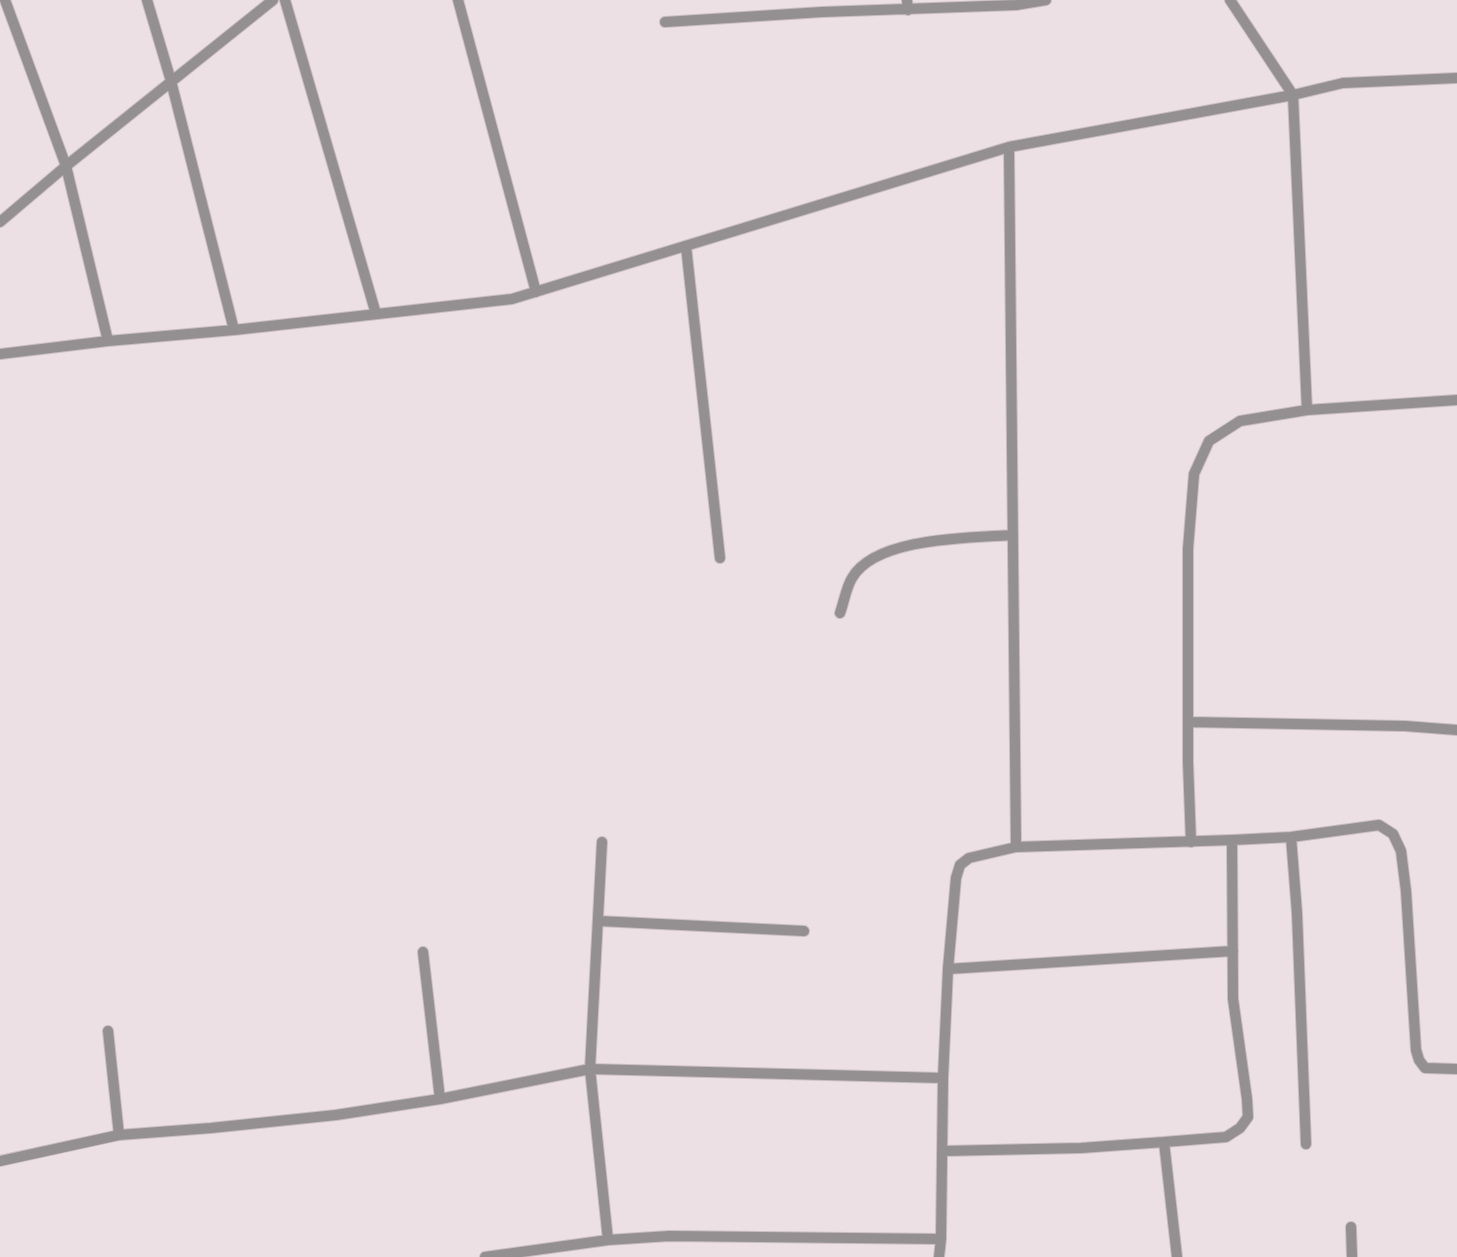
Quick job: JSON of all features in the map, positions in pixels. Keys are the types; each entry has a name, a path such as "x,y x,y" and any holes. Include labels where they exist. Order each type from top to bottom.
{"street":[{"path":"5,0 66,166 108,341"},
{"path":"147,0 171,81 234,330"},
{"path":"0,222 66,166 273,0"},
{"path":"286,0 376,314"},
{"path":"458,0 536,292"},
{"path":"665,22 908,5 1016,5 1046,0"},
{"path":"1230,0 1292,95 1307,410"},
{"path":"0,354 108,341 234,330 512,300 1009,147 1292,95 1344,83 1457,78"},
{"path":"1009,147 1016,847"},
{"path":"686,246 720,558"},
{"path":"1191,842 1188,722 1188,548 1194,474 1208,440 1240,421 1307,410 1457,400"},
{"path":"840,613 852,578 871,559 903,547 942,540 1013,535"},
{"path":"1188,722 1405,726 1457,730"},
{"path":"939,1257 941,1239 943,1151 943,1078 948,969 956,878 960,865 969,858 1016,847 1191,842 1290,837 1379,825 1393,834 1401,851 1406,891 1416,1050 1419,1060 1425,1068 1457,1069"},
{"path":"1290,837 1297,913 1306,1144"},
{"path":"943,1151 1081,1148 1164,1142 1226,1137 1240,1128 1248,1117 1247,1099 1233,999 1232,840"},
{"path":"602,842 590,1069 608,1240"},
{"path":"599,921 804,931"},
{"path":"948,969 1233,951"},
{"path":"423,952 440,1099"},
{"path":"108,1031 119,1135"},
{"path":"0,1162 119,1135 328,1115 440,1099 590,1069 943,1078"},
{"path":"1164,1142 1177,1257"},
{"path":"1351,1226 1352,1257"},
{"path":"485,1257 608,1240 669,1236 941,1239"}]}
